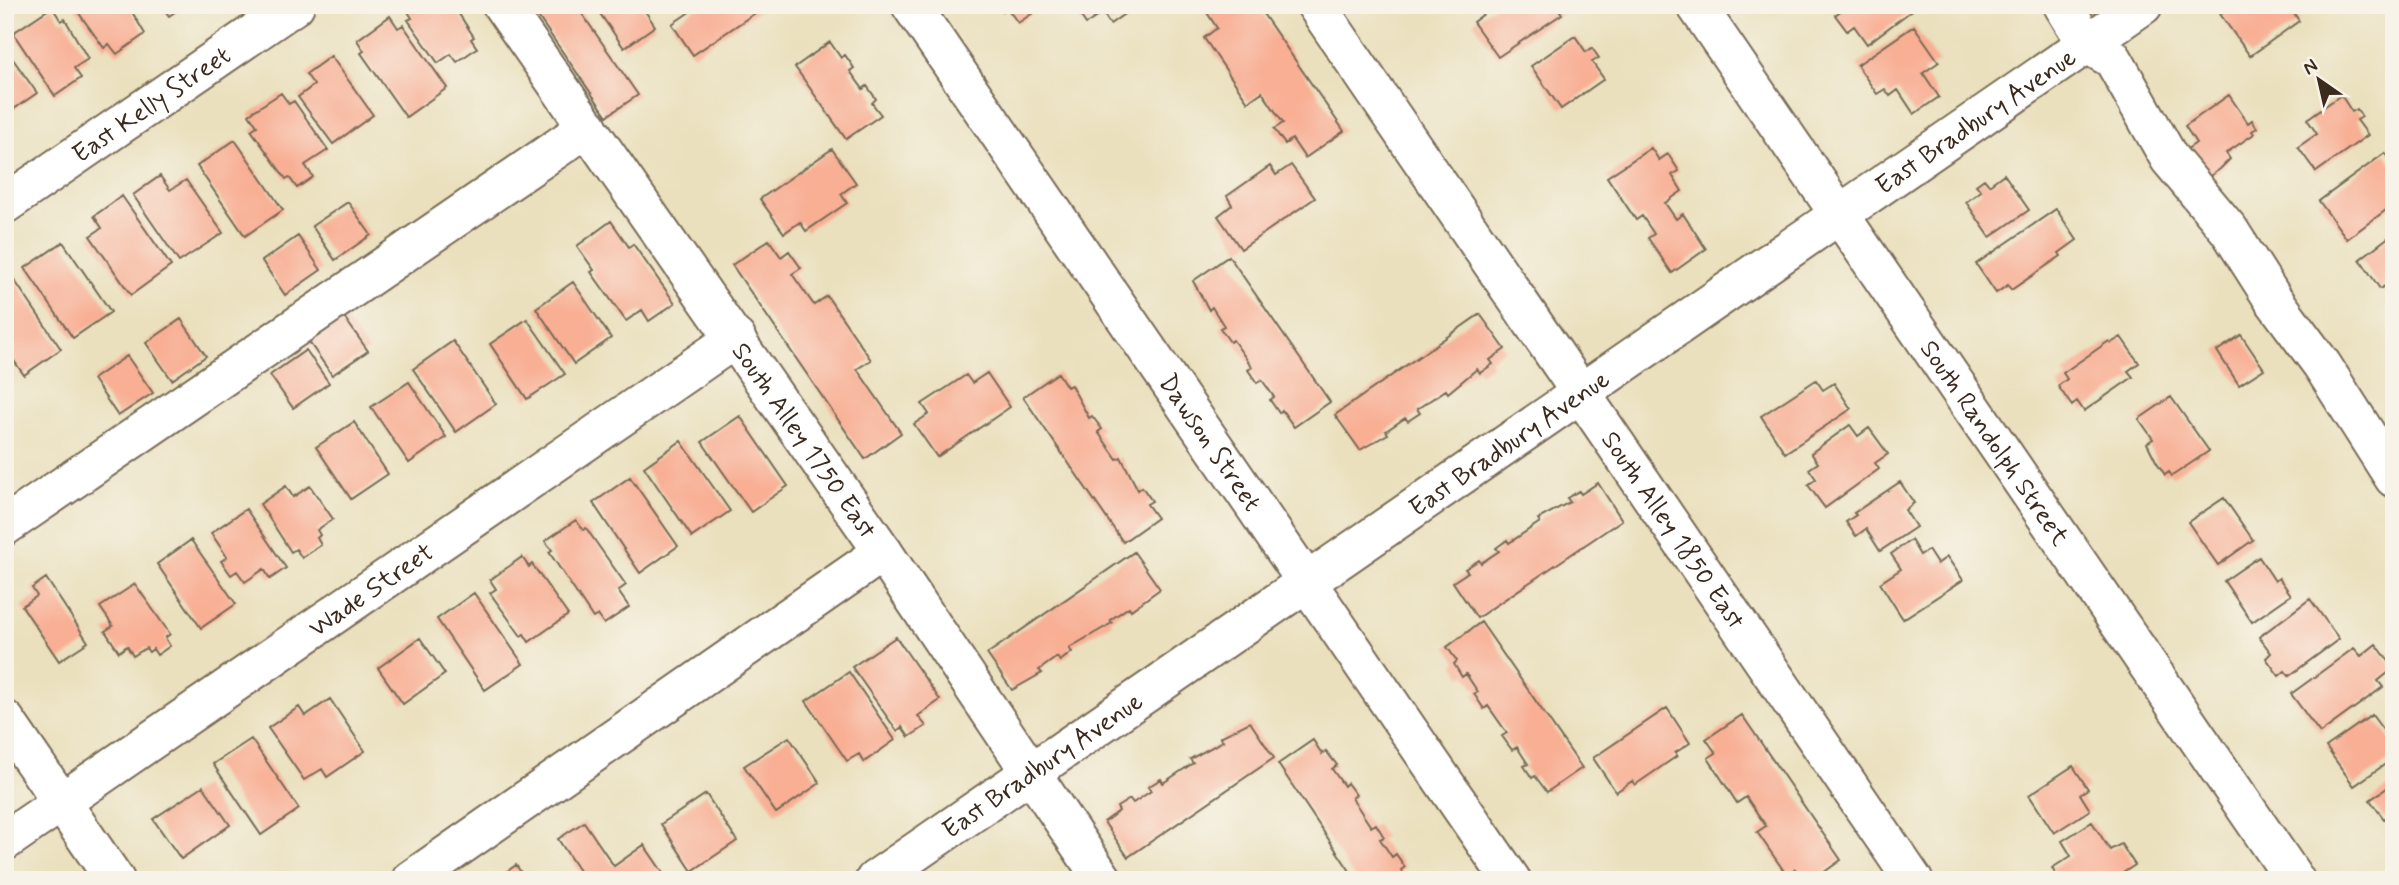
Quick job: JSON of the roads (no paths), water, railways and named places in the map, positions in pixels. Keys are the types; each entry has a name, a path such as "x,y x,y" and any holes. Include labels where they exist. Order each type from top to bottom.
{"street":[{"name":"East Kelly Street","path":"5,204 295,5"},
{"name":"South Alley 1750 East","path":"502,5 883,552 1103,880"},
{"name":"Dawson Street","path":"911,5 1511,880"},
{"name":"South Alley 1850 East","path":"1316,5 1913,880"},
{"name":"South Randolph Street","path":"1696,5 2295,880"},
{"path":"2063,5 2087,44 2113,59 2169,158 2229,230 2394,478"},
{"name":"East Bradbury Avenue","path":"875,880 1583,394 2143,5"},
{"path":"5,526 588,127"},
{"name":"Wade Street","path":"5,841 736,338"},
{"path":"411,880 883,552"},
{"path":"5,720 115,880"}]}
